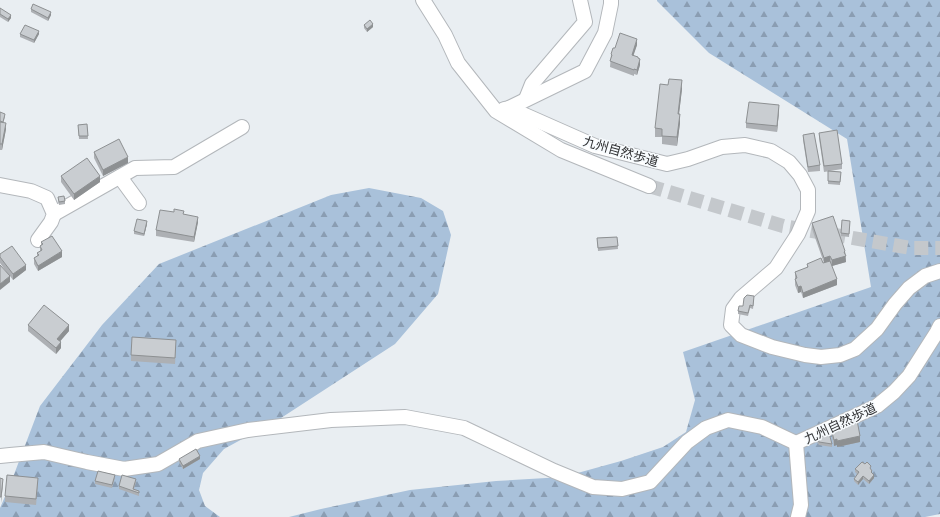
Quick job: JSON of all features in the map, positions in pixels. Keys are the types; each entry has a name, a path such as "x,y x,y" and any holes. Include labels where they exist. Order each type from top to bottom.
{"street":[{"path":"423,0 445,35 458,63 503,109 561,150 649,186"},
{"path":"526,100 532,84 585,22 580,0"},
{"path":"503,109 526,100 585,71 605,33 611,0"},
{"name":"九州自然歩道","path":"503,109 595,146 668,164 688,159 722,147 746,145 771,151 789,162 800,175 808,190 808,211 798,234 776,268 741,298 733,309 731,324 741,335 772,347 805,355 821,357 840,355 855,349 877,329 895,304 910,288 925,276 940,271"},
{"path":"38,240 51,222 54,214 120,176 135,168 174,167 242,127"},
{"path":"120,176 140,203"},
{"path":"0,185 31,191 47,198 54,214"},
{"name":"九州自然歩道","path":"796,443 877,406 894,392 909,376 940,326"},
{"path":"0,456 44,452 124,469 158,464 198,441 248,430 331,420 405,417 464,428 554,471 593,487 622,489 650,482 687,442 706,428 728,420 762,427 796,443 801,505 798,517"}],"green space":[{"path":"657,0 940,0 940,514 925,517 289,517 410,490 496,481 563,477 621,461 663,447 686,432 695,400 683,352 871,287 847,139 709,53"},
{"path":"369,188 421,198 443,211 451,235 438,294 395,344 281,418 224,449 203,473 199,490 205,506 220,517 0,517 0,508 40,406 102,325 159,264 331,195"}],"building":[{"path":"33,4 51,12 48,18 31,9"},
{"path":"0,8 11,15 8,19 0,14"},
{"path":"370,20 373,24 367,29 364,25"},
{"path":"25,25 39,31 34,40 20,34"},
{"path":"620,33 637,39 632,55 640,59 637,70 610,61 613,48 615,48"},
{"path":"669,79 682,80 677,137 662,136 662,129 655,128 660,84 668,85"},
{"path":"749,102 779,105 777,126 746,123"},
{"path":"0,112 5,114 3,122 0,121"},
{"path":"0,122 6,123 2,144 0,144"},
{"path":"87,124 88,136 79,136 78,125"},
{"path":"837,130 842,164 824,166 819,133"},
{"path":"814,133 820,165 808,167 803,135"},
{"path":"119,139 128,157 103,170 94,152"},
{"path":"87,158 100,176 74,194 61,176"},
{"path":"828,171 841,172 840,182 828,181"},
{"path":"64,196 65,201 59,202 58,197"},
{"path":"174,209 184,211 183,214 198,217 194,237 156,230 160,210 174,212"},
{"path":"833,216 846,256 832,260 830,256 824,258 812,223"},
{"path":"137,219 147,221 144,234 134,231"},
{"path":"842,220 850,221 849,234 841,233"},
{"path":"52,236 62,251 38,266 34,258 39,255 37,253 42,250 40,246 43,244 41,242"},
{"path":"617,237 618,246 598,248 597,238"},
{"path":"12,246 26,265 13,274 0,257 0,254"},
{"path":"821,258 823,263 830,261 837,279 803,293 801,286 798,287 795,279 797,278 795,272 808,267 807,264"},
{"path":"0,265 10,276 0,284"},
{"path":"747,295 754,296 753,306 750,305 748,313 738,311 739,306 743,306 744,298"},
{"path":"44,305 69,325 57,339 61,342 56,348 28,325"},
{"path":"132,337 176,340 175,358 131,355"},
{"path":"857,420 860,436 837,441 837,439 834,440 832,432 835,431 834,428 852,424 851,421"},
{"path":"829,433 832,444 819,442 817,439"},
{"path":"196,449 200,456 183,466 179,459"},
{"path":"862,462 865,464 867,462 871,466 871,472 874,475 869,481 863,476 858,482 854,479 859,472 855,469"},
{"path":"98,471 115,475 112,485 95,481"},
{"path":"7,475 38,478 36,499 5,496"},
{"path":"122,475 136,479 133,489 139,491 139,493 119,486"},
{"path":"0,478 3,479 1,497 0,497"}],"tunnel":[{"path":"649,186 783,226 911,248 940,248"}]}
